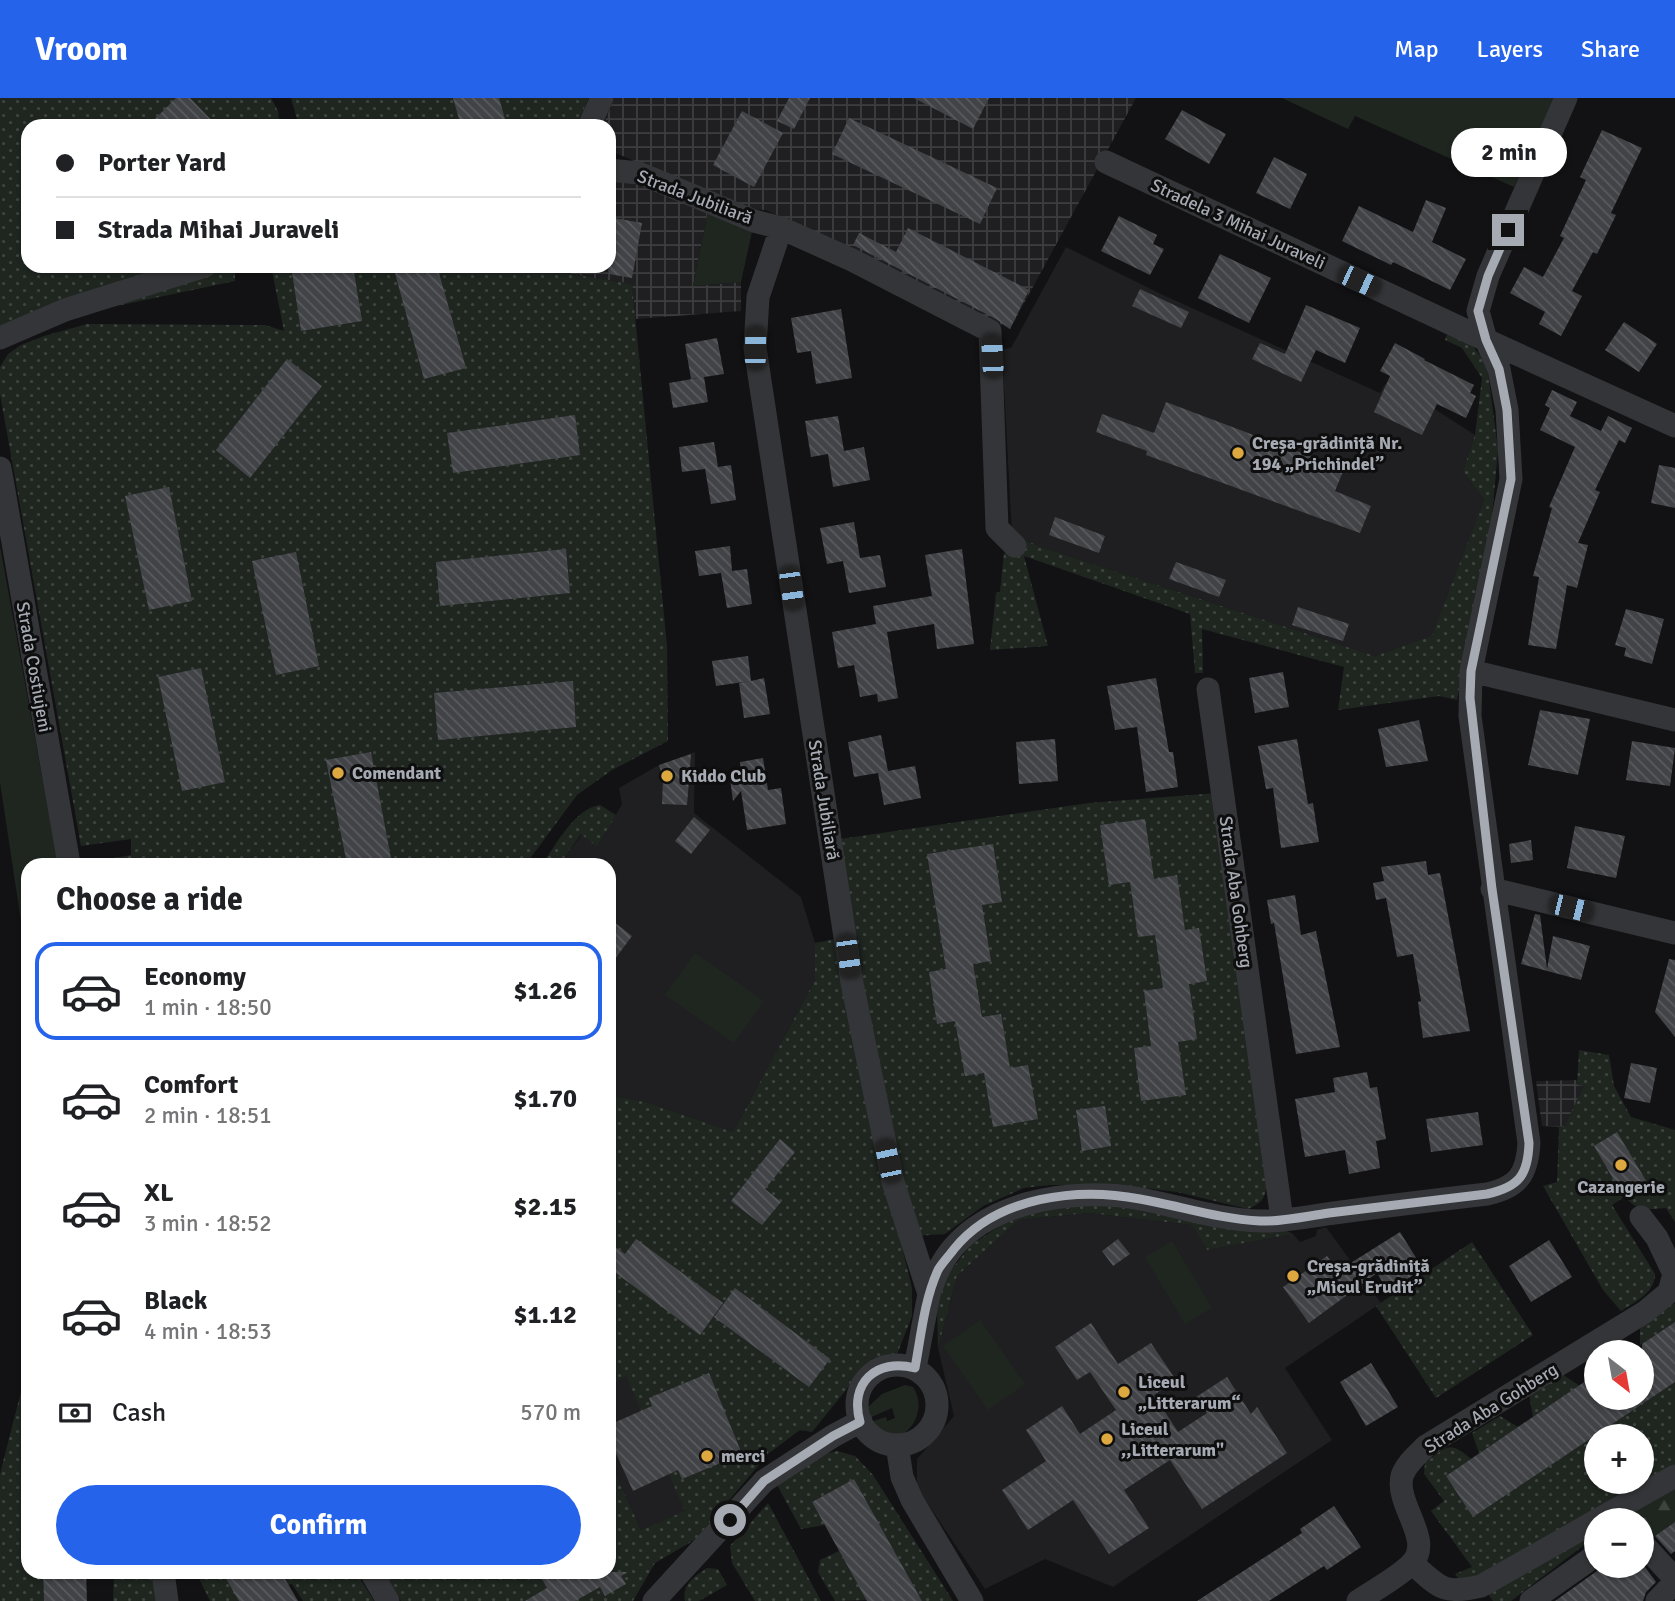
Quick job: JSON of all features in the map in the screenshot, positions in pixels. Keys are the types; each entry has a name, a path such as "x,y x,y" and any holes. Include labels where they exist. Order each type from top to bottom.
{"street":[{"path":"592,119 602,98"},
{"path":"929,1294 939,1268 958,1244 978,1226 1023,1204 1049,1198 1116,1196 1262,1222 1487,1194 1506,1190 1520,1179 1528,1163 1529,1143 1492,889 1471,716 1471,671 1511,479 1507,410 1499,369 1486,340 1478,311 1488,276 1566,98"},
{"name":"Stradela 3 Mihai Juraveli","path":"1107,162 1675,426"},
{"name":"Strada Jubiliară","path":"616,171 639,173 754,220 781,228 852,260 990,331 997,528 1014,546"},
{"name":"Strada Jubiliară","path":"781,228 758,297 755,348 852,983 892,1182 929,1294 915,1368"},
{"path":"0,338 65,310 183,273"},
{"name":"Strada Costiujeni","path":"0,468 68,858"},
{"path":"1471,671 1675,720"},
{"name":"Strada Aba Gohberg","path":"1208,689 1282,1219"},
{"path":"1492,889 1675,933"},
{"name":"Strada Aba Gohberg","path":"1412,1563 1418,1552 1418,1537 1402,1497 1402,1475 1410,1462 1436,1440 1645,1312 1669,1292 1674,1274 1657,1238 1641,1217"},
{"path":"891,1365 915,1368 926,1376 934,1387 938,1400 932,1427 922,1437 910,1443 897,1445 875,1439 860,1422 857,1409 862,1385 880,1368 891,1365"},
{"path":"654,1601 764,1481 833,1436 860,1422"},
{"path":"897,1445 902,1477 912,1500 972,1601"},
{"path":"1626,1508 1675,1476"},
{"path":"1358,1601 1412,1563 1440,1588 1461,1591 1481,1586 1584,1532"},
{"path":"1654,1557 1675,1581 1657,1601"},
{"path":"1531,1601 1584,1563"},
{"path":"164,1579 166,1601"},
{"path":"375,1579 388,1601"}],"shaded area":[{"path":"614,98 1136,98 1010,329 852,249 766,210 744,209 616,153 616,119 606,119"},
{"path":"616,181 648,186 708,211 693,286 741,282 741,311 636,319 632,284 571,274 616,273"},
{"name":"Creșa-grădiniță Nr. 194 „Prichindel”","path":"1066,247 1161,294 1380,393 1385,384 1427,404 1475,435 1463,471 1484,500 1433,636 1375,656 1041,547 1012,534 1002,349 1011,348"},
{"path":"695,752 694,813 801,897 815,943 815,980 733,1132 646,1102 616,1096 616,858 564,858 582,834 597,847 622,804 619,788 659,765"},
{"path":"1578,1080 1584,1086 1564,1127 1542,1126 1536,1081"},
{"name":"Liceul „Litterarum“","path":"1089,1213 1192,1225 1207,1250 1293,1234 1300,1242 1316,1236 1317,1230 1326,1227 1381,1303 1285,1368 1332,1440 1113,1587 1045,1559 985,1589 917,1488 917,1459 954,1416 938,1348 957,1276 1019,1220"},
{"path":"626,1375 686,1511 641,1530 616,1474 616,1381"}],"green space":[{"path":"0,98 271,98 279,119 21,119 21,273 148,273 0,326"},
{"path":"291,98 589,98 579,119 297,119"},
{"path":"1282,98 1556,98 1514,187 1355,116 1348,129"},
{"path":"708,211 753,227 741,282 693,286"},
{"path":"205,273 235,273 235,281 112,307 111,301"},
{"path":"272,273 571,273 632,284 667,646 668,741 612,770 577,795 530,858 114,858 131,855 131,839 81,846 0,394 0,367 8,354 21,345 87,324 265,325 284,331"},
{"path":"1448,332 1469,341 1487,365 1498,450 1492,516 1457,700 1439,696 1338,710 1344,667 1202,629 1203,673 1195,673 1190,614 1024,556 1048,646 990,650 996,593 1000,592 1004,553 1023,555 1023,539 1375,656 1432,636 1484,500 1463,471 1475,435 1482,378 1462,348 1445,340"},
{"path":"0,546 57,858 21,858 21,922 0,782"},
{"path":"1217,793 1267,1180 1263,1199 1248,1209 1177,1192 1120,1185 1049,1185 1024,1188 983,1206 945,1234 915,1236 871,1037 840,839 1089,803"},
{"path":"600,805 616,815 597,847 581,834 564,858 546,858 574,820"},
{"path":"835,939 886,1182 912,1288 912,1316 896,1357 863,1369 812,1432 800,1430 769,1453 696,1539 655,1563 633,1601 401,1601 388,1579 616,1579 616,1474 641,1530 685,1511 626,1376 616,1382 616,1096 646,1102 733,1132 815,980 815,943"},
{"path":"695,953 764,1001 734,1043 665,995"},
{"path":"1579,1050 1609,1055 1614,1086 1631,1117 1675,1130 1675,1222 1666,1208 1640,1210 1624,1197 1612,1205 1655,1274 1648,1292 1621,1311 1603,1290 1543,1186 1557,1182 1559,1126 1564,1127 1584,1086 1577,1085","holes":["1617,1133 1647,1183 1624,1197 1595,1146"]},
{"path":"1091,1203 1293,1234 1207,1250 1192,1225 1089,1213 1019,1220 957,1276 938,1348 937,1308 941,1283 971,1245 1016,1215"},
{"path":"1172,1241 1212,1308 1185,1324 1145,1257"},
{"path":"1472,1242 1533,1335 1436,1398 1376,1306"},
{"path":"1672,1303 1675,1304 1675,1322 1648,1340 1640,1340 1640,1323"},
{"path":"980,1320 1025,1384 988,1410 943,1346"},
{"path":"1562,1374 1580,1386 1533,1417 1529,1394"},
{"path":"1675,1382 1675,1467 1654,1479 1654,1424 1612,1424 1633,1410 1654,1410 1654,1396"},
{"path":"905,1385 913,1387 918,1399 914,1422 898,1437 887,1438 877,1434 867,1423 886,1417 887,1421 895,1418 892,1408 867,1419 867,1408 882,1394"},
{"path":"21,1392 21,1579 43,1579 44,1601 0,1601 0,1474"},
{"path":"1500,1416 1518,1427 1479,1453 1472,1433"},
{"path":"1584,1442 1584,1494 1629,1494 1605,1508 1584,1508 1584,1520 1479,1581 1460,1581 1455,1574 1472,1567 1431,1511 1444,1501 1424,1474 1425,1462 1452,1447 1471,1459 1446,1476 1473,1516"},
{"path":"837,1451 855,1456 873,1475 953,1601 922,1601 854,1479 812,1502 825,1525 801,1529 776,1483 824,1454"},
{"path":"1675,1484 1675,1522 1655,1536 1654,1508 1634,1508"},
{"path":"768,1503 821,1601 755,1601 732,1563 730,1546"},
{"path":"1584,1537 1584,1545 1511,1601 1493,1601 1487,1592"},
{"path":"839,1551 867,1600 835,1601 818,1572 820,1560"},
{"path":"707,1568 718,1569 727,1585 699,1601 685,1601 687,1585"},
{"path":"114,1579 156,1579 158,1601 113,1601"},
{"path":"199,1579 226,1579 239,1601 210,1601"},
{"path":"285,1579 360,1579 374,1601 303,1601 292,1584 289,1585"}],"building":[{"path":"176,98 190,98 210,119 155,119"},
{"path":"453,98 499,98 505,119 459,119"},
{"path":"789,98 810,98 794,129 777,121"},
{"path":"914,98 989,98 973,129"},
{"path":"1182,110 1226,134 1209,164 1165,139"},
{"path":"742,111 783,133 754,187 713,165"},
{"path":"849,118 997,188 980,224 832,154"},
{"path":"1602,130 1642,148 1611,213 1616,215 1597,254 1593,252 1572,291 1582,296 1561,336 1539,324 1545,312 1510,293 1524,267 1543,277 1564,238 1560,236 1586,180 1580,177"},
{"path":"1274,157 1307,174 1290,209 1256,193"},
{"path":"1426,200 1446,208 1432,242 1466,259 1450,290 1342,241 1359,206 1413,232"},
{"path":"1119,216 1157,235 1153,244 1164,249 1150,275 1101,251"},
{"path":"616,218 642,223 632,278 609,274 616,273"},
{"path":"908,228 1029,290 1010,329 996,319 853,245 859,233 896,252"},
{"path":"1220,254 1271,278 1249,323 1198,298"},
{"path":"292,273 354,273 362,321 301,331"},
{"path":"395,273 439,273 466,368 424,379"},
{"path":"1140,289 1189,312 1181,328 1132,306"},
{"path":"1306,305 1360,328 1345,363 1316,350 1301,382 1252,359 1260,343 1285,354"},
{"path":"841,309 852,378 816,384 811,351 797,353 791,318"},
{"path":"1624,322 1657,344 1639,372 1605,350"},
{"path":"717,338 724,374 691,379 685,344"},
{"path":"1395,343 1474,385 1470,393 1476,396 1466,418 1437,404 1422,435 1374,412 1390,376 1380,371"},
{"path":"287,359 322,386 250,478 216,450"},
{"path":"704,377 708,402 673,408 669,383"},
{"path":"1552,390 1577,402 1570,416 1601,431 1608,416 1632,428 1625,443 1619,440 1595,490 1600,492 1578,543 1588,545 1577,588 1567,585 1556,649 1528,645 1539,577 1533,576 1552,508 1549,507 1575,447 1540,430 1550,408 1545,405"},
{"path":"1166,402 1344,469 1335,491 1371,506 1360,533 1146,455 1147,451 1096,432 1102,414 1154,433"},
{"path":"575,415 580,455 453,473 447,433"},
{"path":"838,416 844,451 864,447 870,480 833,487 828,454 811,457 805,421"},
{"path":"714,442 718,467 731,465 736,500 711,504 705,469 682,472 679,447"},
{"path":"1659,465 1675,468 1675,508 1651,503"},
{"path":"169,487 192,601 149,610 125,496"},
{"path":"1055,517 1105,536 1099,553 1049,535"},
{"path":"854,522 860,558 880,555 886,587 849,593 843,561 827,564 820,528"},
{"path":"730,546 732,571 747,569 752,604 727,608 721,573 699,576 695,551"},
{"path":"566,549 570,593 440,606 436,562"},
{"path":"962,549 974,644 937,649 934,624 887,632 898,698 878,702 877,694 860,697 854,665 838,668 832,632 876,624 873,606 932,596 925,555"},
{"path":"296,552 319,666 276,675 252,561"},
{"path":"1176,562 1226,580 1219,597 1169,579"},
{"path":"1298,607 1349,624 1343,641 1292,625"},
{"path":"1626,609 1664,619 1652,664 1624,656 1626,648 1615,645"},
{"path":"748,656 751,681 764,678 770,714 744,718 739,683 750,681 716,686 712,661"},
{"path":"201,668 225,782 182,791 158,677"},
{"path":"1283,672 1289,707 1255,713 1249,678"},
{"path":"1156,678 1178,787 1146,792 1137,727 1115,730 1107,686"},
{"path":"573,681 576,727 438,740 434,693"},
{"path":"1540,710 1590,719 1578,775 1528,765"},
{"path":"1419,720 1428,761 1386,767 1378,729"},
{"path":"881,735 888,771 915,766 921,798 884,805 878,773 854,777 848,742"},
{"path":"1055,739 1058,781 1019,784 1016,742"},
{"path":"1297,739 1308,804 1313,803 1319,842 1281,848 1273,788 1266,789 1258,746"},
{"path":"1632,741 1675,748 1670,786 1626,780"},
{"path":"371,752 391,858 346,858 326,760"},
{"path":"691,754 687,805 662,804 663,778 659,765"},
{"path":"763,758 768,790 781,788 786,824 747,830 741,791 733,801 729,771 741,769 740,762"},
{"path":"694,817 710,830 691,854 675,841"},
{"path":"1145,819 1154,879 1177,875 1185,930 1199,928 1207,981 1189,984 1197,1039 1178,1042 1186,1095 1141,1101 1134,1048 1151,1046 1144,991 1163,988 1155,935 1138,937 1130,882 1109,885 1100,825"},
{"path":"1575,826 1625,836 1616,878 1567,868"},
{"path":"1531,840 1533,860 1511,863 1509,844"},
{"path":"993,844 1002,902 982,905 991,961 973,964 982,1017 1001,1014 1010,1068 1028,1065 1038,1119 993,1127 984,1073 965,1076 955,1021 937,1024 929,972 946,969 927,854"},
{"path":"1426,861 1428,875 1440,873 1470,1031 1423,1038 1418,1002 1421,1001 1413,954 1397,957 1386,898 1376,900 1373,883 1384,881 1381,867"},
{"path":"1295,895 1301,935 1316,931 1340,1047 1296,1054 1274,923 1271,924 1267,900"},
{"path":"1535,914 1540,915 1547,969 1553,936 1590,946 1581,980 1521,964"},
{"path":"616,923 632,936 616,958"},
{"path":"1669,959 1675,960 1675,1037 1655,1012"},
{"path":"1631,1063 1657,1068 1650,1103 1624,1098"},
{"path":"1367,1072 1370,1088 1377,1087 1386,1139 1376,1141 1380,1168 1349,1174 1345,1150 1305,1157 1295,1099 1335,1092 1333,1078"},
{"path":"1105,1106 1111,1146 1082,1151 1076,1110"},
{"path":"1478,1112 1483,1145 1431,1152 1426,1119"},
{"name":"Cazangerie","path":"1617,1132 1648,1184 1624,1197 1594,1146"},
{"path":"780,1139 795,1152 765,1189 781,1202 762,1225 731,1201"},
{"path":"1400,1232 1423,1269 1388,1291 1377,1273 1309,1323 1283,1287 1327,1256 1338,1271"},
{"path":"636,1239 723,1303 700,1335 616,1273 616,1248 625,1254"},
{"path":"1118,1239 1130,1254 1113,1266 1102,1251"},
{"path":"1549,1240 1572,1277 1531,1302 1509,1266"},
{"path":"735,1288 830,1359 809,1387 714,1317"},
{"path":"1675,1322 1675,1382 1654,1396 1654,1340 1648,1340"},
{"name":"Liceul ,,Litterarum\"","path":"1091,1323 1118,1364 1151,1343 1176,1380 1154,1395 1178,1432 1207,1413 1196,1397 1227,1377 1251,1414 1257,1407 1287,1453 1202,1509 1170,1460 1124,1490 1149,1528 1109,1554 1073,1500 1028,1530 1002,1490 1046,1461 1026,1430 1062,1406 1080,1434 1116,1410 1090,1372 1077,1380 1055,1347"},
{"path":"1371,1363 1398,1407 1366,1426 1340,1382"},
{"path":"709,1373 742,1454 682,1479 678,1470 633,1491 616,1453 616,1422 652,1406 649,1398"},
{"path":"1584,1382 1584,1410 1633,1410 1612,1424 1584,1424 1584,1443 1473,1517 1446,1476"},
{"path":"854,1479 922,1601 867,1601 812,1502"},
{"path":"1334,1506 1361,1547 1327,1570 1324,1566 1269,1601 1197,1601 1302,1533 1300,1529"},
{"path":"1675,1522 1675,1551 1671,1554 1655,1536"},
{"path":"616,1572 628,1572 621,1576 626,1584 605,1596 600,1587 575,1601 525,1601 547,1588 542,1579 616,1579"},
{"path":"1587,1578 1653,1578 1656,1582 1646,1592 1643,1601 1555,1601"},
{"path":"43,1579 86,1579 87,1601 44,1601"},
{"path":"226,1579 285,1579 298,1601 239,1601"}],"place":[{"name":"Creșa-grădiniță Nr. 194 „Prichindel”","path":"1238,453"},
{"name":"Comendant","path":"338,773"},
{"name":"Kiddo Club","path":"667,776"},
{"name":"Cazangerie","path":"1621,1165"},
{"name":"Creșa-grădiniță „Micul Erudit”","path":"1293,1276"},
{"name":"Liceul „Litterarum“","path":"1124,1392"},
{"name":"Liceul ,,Litterarum\"","path":"1107,1439"},
{"name":"merci","path":"707,1456"}],"route":[{"path":"730,1520 764,1481 833,1436 860,1422 858,1397 862,1385 870,1375 891,1365 915,1368 929,1294 939,1268 958,1244 978,1226 1023,1204 1049,1198 1093,1195 1139,1199 1204,1214 1262,1222 1487,1194 1506,1190 1520,1179 1528,1163 1529,1143 1492,889 1470,698 1471,671 1511,479 1507,410 1503,389 1499,369 1486,340 1478,311 1488,276 1508,230"}]}
